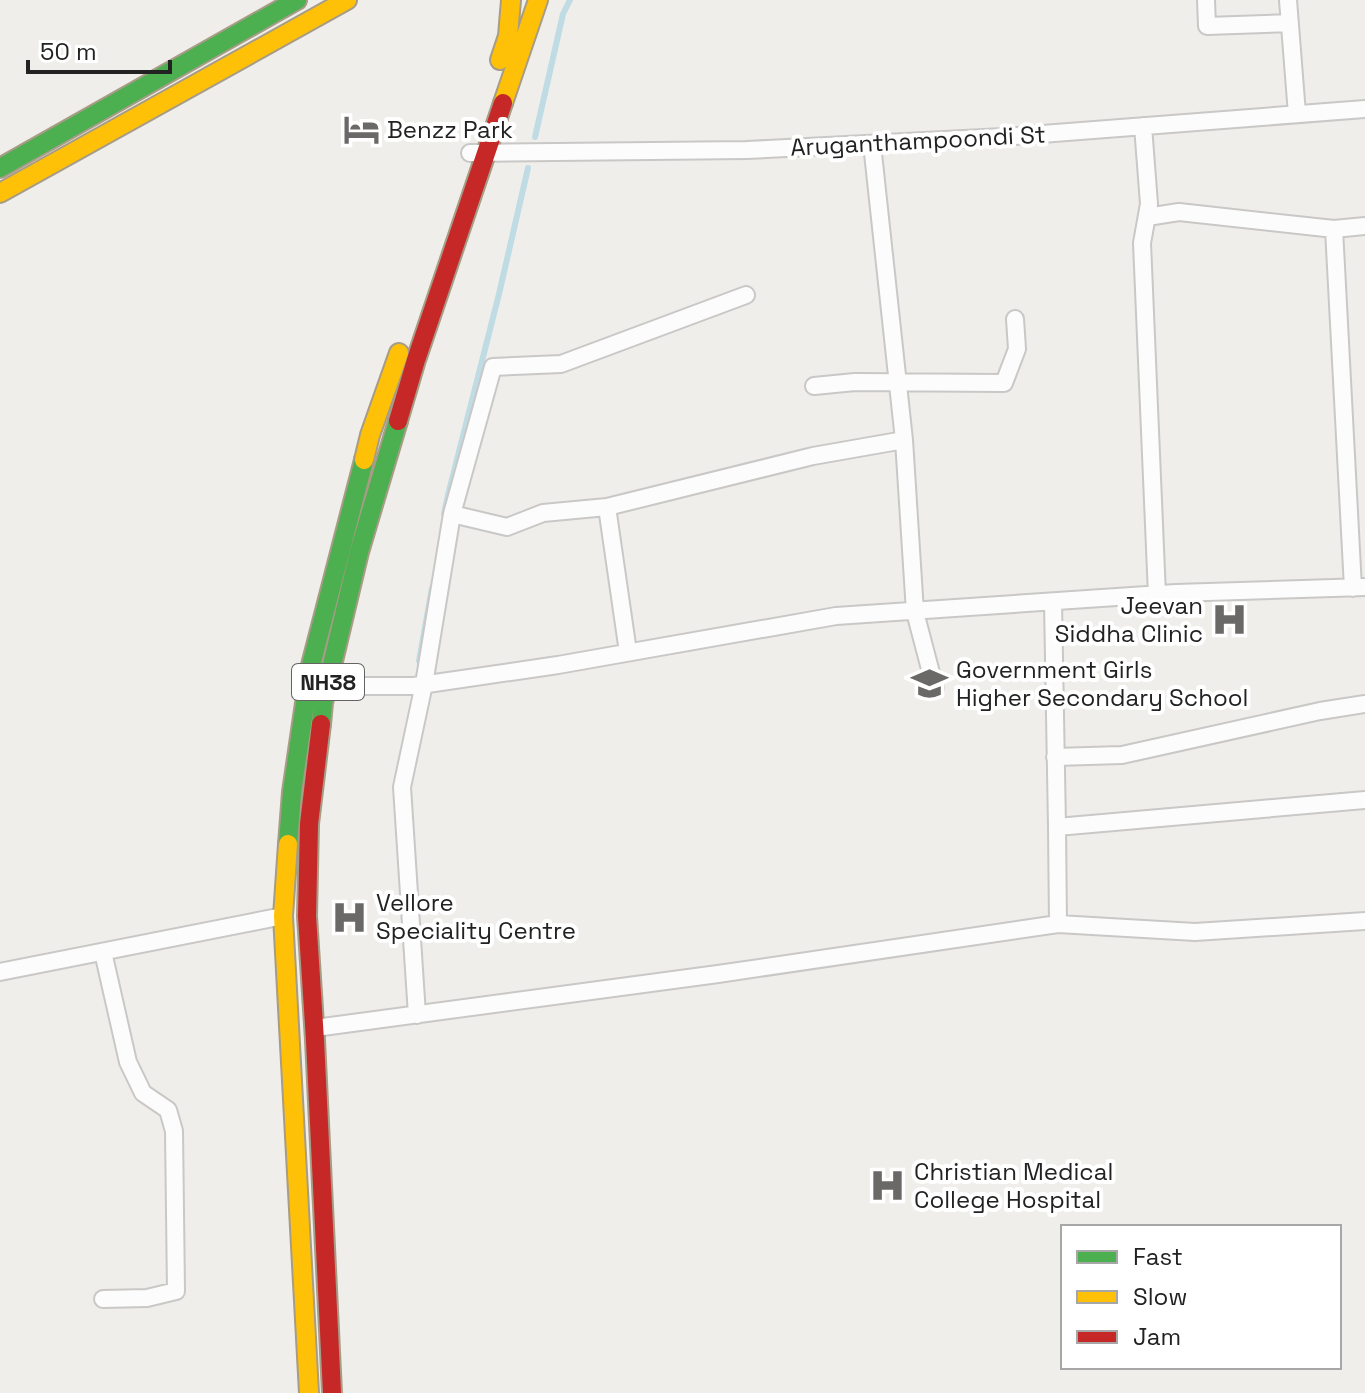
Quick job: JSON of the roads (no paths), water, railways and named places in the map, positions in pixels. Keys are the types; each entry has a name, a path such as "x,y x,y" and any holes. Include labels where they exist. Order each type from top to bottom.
{"main road":[{"path":"0,168 297,0"},
{"path":"0,193 347,0"},
{"name":"NH38","path":"332,1393 307,916 309,824 323,703 359,552 477,153 508,36 511,0"},
{"name":"NH38","path":"303,1393 283,916 292,792 307,686 370,435 538,0"}],"street":[{"path":"1206,0 1207,26 1290,23"},
{"path":"1288,0 1297,114"},
{"name":"Aruganthampoondi St","path":"477,153 747,150 872,144 1365,109"},
{"path":"1143,126 1149,204 1142,243 1157,595"},
{"path":"872,144 904,440 915,612 935,688"},
{"path":"1147,217 1179,212 1334,229 1365,226"},
{"path":"307,686 414,686 558,665 836,616 1157,595 1359,588 1334,229"},
{"path":"417,1015 402,787 424,684 452,514 493,367 561,364 746,295"},
{"path":"814,386 855,382 1004,383 1017,349 1015,319"},
{"path":"452,514 507,527 543,513 607,507 813,456 904,440"},
{"path":"607,507 628,652"},
{"path":"1053,602 1058,924"},
{"path":"1055,757 1122,755 1365,704"},
{"path":"1057,827 1365,800"},
{"path":"0,972 283,916"},
{"path":"315,1028 734,972 1058,924 1195,932 1365,921"},
{"path":"103,952 128,1062 143,1093 168,1110 174,1131 176,1291 147,1298 103,1299"}],"waterway":[{"path":"535,137 563,14 570,0"},
{"path":"444,514 528,168"},
{"path":"419,661 432,588"}],"place":[{"name":"Benzz Park","path":"361,130"},
{"name":"Jeevan Siddha Clinic","path":"1229,620"},
{"name":"Government Girls Higher Secondary School","path":"930,684"},
{"name":"Vellore Speciality Centre","path":"350,917"},
{"name":"Christian Medical College Hospital","path":"888,1186"}]}
